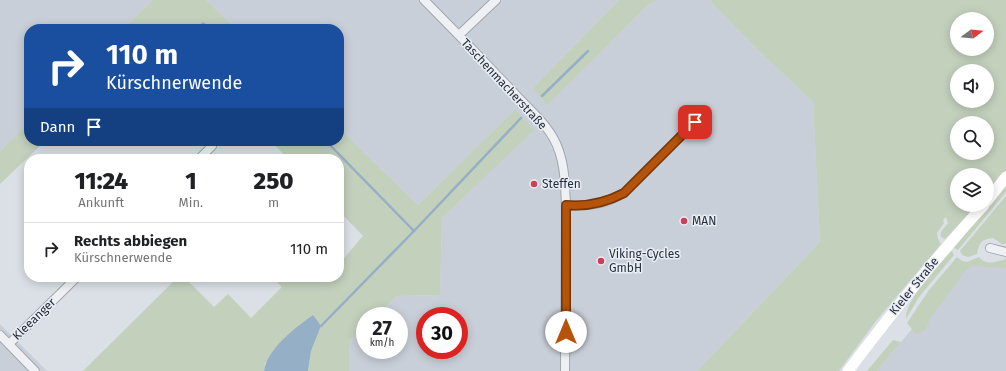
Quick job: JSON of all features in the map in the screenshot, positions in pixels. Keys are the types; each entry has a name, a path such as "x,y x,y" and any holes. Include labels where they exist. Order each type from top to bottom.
{"main road":[{"path":"994,192 1006,177"},
{"name":"Kieler Straße","path":"848,371 947,245 978,212"}],"street":[{"name":"Taschenmacherstraße","path":"424,0 538,119 551,134 559,151 565,180 566,205 565,371"},
{"path":"459,35 496,0"},
{"path":"566,205 577,206 598,204 612,200 624,193 695,122"},
{"path":"204,154 212,146"},
{"path":"990,248 1006,252"},
{"name":"Kleeanger","path":"8,344 72,282"},
{"path":"0,335 35,371"}],"shaded area":[{"path":"0,0 153,0 128,24 24,24 24,128 0,151"},
{"path":"206,0 619,0 533,88 547,104 649,4 658,0 709,0 758,50 813,102 820,242 697,371 349,371 349,341 356,334 356,359 408,359 408,307 385,307 397,296 440,295 442,218 533,130 515,109 418,205 344,133 344,24 231,24"},
{"path":"966,264 1006,264 1006,371 877,371"},
{"path":"0,324 47,371 0,371"}],"green space":[{"path":"153,0 206,0 231,24 206,24 203,22 200,24 128,24"},
{"path":"619,0 658,0 649,4 547,105 533,88"},
{"path":"709,0 1006,0 1006,171 994,186 994,168 950,168 950,212 971,212 945,239 941,237 941,233 948,223 946,217 943,220 944,223 937,233 941,244 876,321 839,371 697,371 820,242 813,102 758,50"},
{"path":"515,109 534,130 442,218 440,295 397,296 385,307 356,307 356,334 349,341 349,371 308,371 311,351 321,326 265,363 264,371 83,371 173,282 189,282 214,307 228,294 251,318 282,287 277,282 344,282 344,258 363,236 344,216 344,154 283,154 276,146 344,146 344,133 418,205"},
{"path":"24,128 24,146 40,146 31,154 24,154 24,161 0,184 0,151"},
{"path":"1006,184 1006,192 994,206 994,199"},
{"path":"1006,196 1006,244 1002,244 993,238 989,239 981,242 977,254 968,257 962,255 960,251"},
{"path":"983,212 989,212 958,250 954,248"},
{"path":"952,251 954,255 919,297 906,319 907,312 916,293 931,273"},
{"path":"957,257 962,261 967,262 979,257 985,262 995,262 1006,259 1006,268 971,266 965,271 929,320 926,329 917,334 907,323 929,290"},
{"path":"893,340 901,342 877,371 867,371"}],"water":[{"path":"313,315 321,326 311,351 308,371 264,371 266,363 283,339"}],"waterway":[{"path":"542,96 588,51"},
{"path":"321,326 521,118"},
{"path":"331,146 339,154"},
{"path":"344,159 414,231"}],"place":[{"name":"Steffen","path":"534,184"},
{"name":"MAN","path":"684,221"},
{"name":"Viking-Cycles GmbH","path":"601,261"}],"route":[{"path":"566,332 566,205 577,206 598,204 612,200 624,193 695,122"}]}
